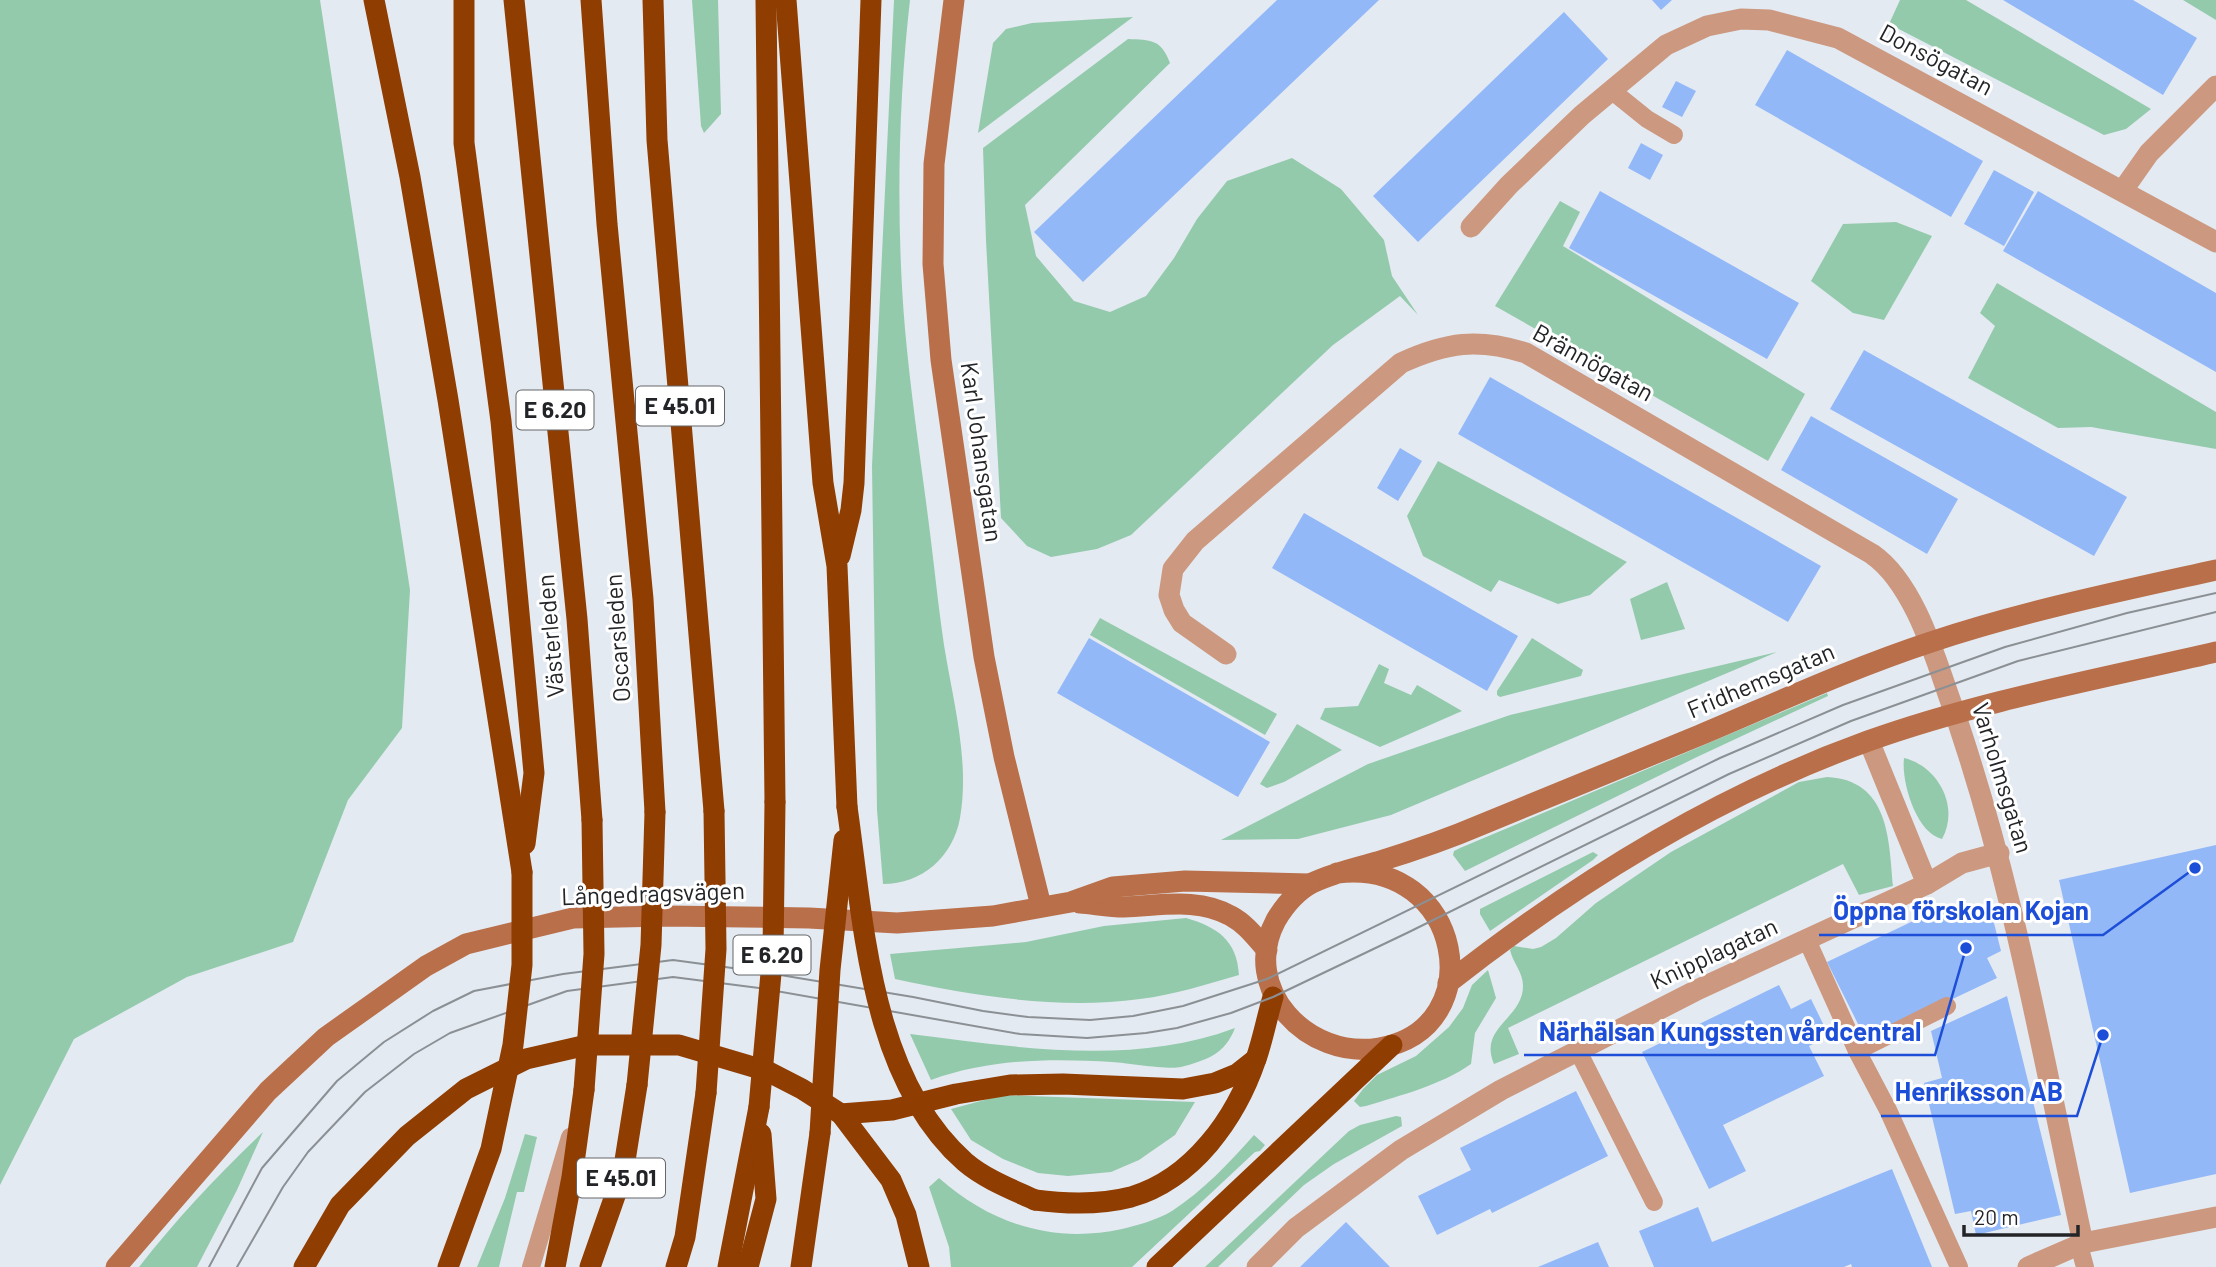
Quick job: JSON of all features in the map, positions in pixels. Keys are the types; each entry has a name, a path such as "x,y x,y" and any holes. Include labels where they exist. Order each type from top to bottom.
{"highway":[{"path":"374,0 410,177 448,400 522,872"},
{"path":"448,1267 491,1149 513,1045 522,965 522,872 534,773 500,421 464,143 464,0"},
{"name":"Västerleden","path":"514,0 577,619 592,820 594,954 584,1090 572,1177 555,1267"},
{"name":"Oscarsleden","path":"590,1267 623,1173 637,1085 651,945 655,812 643,598 607,224 591,0"},
{"name":"E 45.01","path":"653,0 657,140 713,811 716,949 706,1093 685,1237 676,1267"},
{"name":"E 6.20","path":"728,1267 759,1107 773,951 775,802 766,0"},
{"path":"786,0 823,484 838,566 847,807 869,962 885,1024 914,1099 939,1136 967,1163 991,1180 1035,1200 1065,1204 1129,1197 1169,1180 1216,1137 1235,1109 1256,1059 1273,997"},
{"path":"838,566 851,510 854,483 871,0"},
{"path":"801,1267 820,1133 830,970 847,807"},
{"path":"303,1267 340,1205 407,1136 466,1089 526,1059 587,1045 679,1045 767,1071 802,1088 841,1114 891,1180 906,1215 919,1267"},
{"path":"1157,1267 1392,1045"},
{"path":"841,1114 892,1110 956,1094 1010,1085 1183,1088 1215,1083 1237,1074 1256,1059"},
{"name":"E 6.20","path":"748,1267 766,1199 759,1107"}],"street":[{"name":"Karl Johansgatan","path":"954,0 934,164 933,264 940,346 984,657 1004,757 1041,906"},
{"name":"Donsögatan","path":"1471,227 1527,167 1611,90 1667,45 1707,26 1741,19 1769,20 1838,38 2216,242"},
{"path":"2123,190 2149,153 2216,86"},
{"name":"Brännögatan","path":"1226,653 1182,622 1169,595 1173,569 1195,541 1401,363 1450,345 1496,344 1526,353 1887,564 1912,602 1930,642"},
{"name":"Fridhemsgatan","path":"1337,873 1366,872 1385,876 1408,886 1426,902 1438,918 1446,938 1449,951 1448,983 1438,1008 1425,1027 1392,1045 1358,1049 1345,1048 1321,1040 1284,1012 1273,997 1267,979 1267,950 1271,930 1283,909 1309,884 1337,873 1440,843 1783,700 1930,642 1998,622 2216,570"},
{"name":"Varholmsgatan","path":"1930,642 1999,853 2081,1244"},
{"name":"Fridhemsgatan","path":"1448,983 1538,915 1639,850 1783,775 1869,741 1956,715 2049,690 2216,652"},
{"path":"1869,741 1927,884"},
{"name":"Knipplagatan","path":"1257,1267 1296,1228 1401,1150 1501,1090 1699,989 1927,884 1962,863 1999,853"},
{"name":"Långedragsvägen","path":"116,1267 278,1082 326,1037 426,966 466,944 573,918 692,916 897,923 993,916 1071,902 1113,887 1185,881 1309,884"},
{"name":"Långedragsvägen","path":"1071,902 1121,907 1188,903 1204,906 1232,916 1267,950"},
{"path":"2041,1264 2081,1244 2216,1217"}],"lane":[{"path":"1611,90 1647,119 1674,135"},
{"path":"1807,940 1959,1267"},
{"path":"1857,1051 1947,1006"},
{"path":"1578,1051 1654,1202"},
{"path":"531,1267 584,1090"},
{"path":"2081,1244 2085,1267"}],"green space":[{"path":"0,0 320,0 410,590 402,728 348,800 293,942 187,977 74,1039 0,1185"},
{"path":"692,0 718,0 721,114 704,133 701,126"},
{"path":"894,0 910,0 900,164 900,248 905,329 944,645 962,753 963,796 956,832 943,856 934,866 911,879 883,884 877,810 872,466"},
{"path":"1900,0 1966,0 2151,109 2126,129 2104,135 1889,24"},
{"path":"2183,0 2216,0 2216,20"},
{"path":"1133,17 978,133 993,43 1006,29 1032,23"},
{"path":"1128,39 1154,42 1163,49 1170,63 1025,205 1036,256 1074,301 1110,312 1146,296 1174,258 1197,219 1227,181 1292,158 1341,189 1384,240 1392,276 1418,315 1400,296 1333,345 1131,535 1097,549 1051,557 1027,546 1001,518 983,148"},
{"path":"1560,201 1580,212 1563,246 1805,394 1768,461 1495,306"},
{"path":"1896,222 1932,236 1884,320 1853,313 1811,281 1843,224"},
{"path":"1997,283 2216,412 2216,449 2091,427 2058,428 1968,378 1995,326 1980,313"},
{"path":"1438,461 1627,562 1590,595 1558,604 1499,580 1491,592 1423,556 1407,516"},
{"path":"1667,582 1685,629 1641,640 1630,599"},
{"path":"1100,618 1277,714 1265,735 1090,635"},
{"path":"1532,638 1583,670 1581,676 1500,697 1497,691"},
{"path":"1777,652 1391,815 1298,839 1221,840 1368,764 1510,715"},
{"path":"1379,664 1389,669 1384,683 1411,695 1417,685 1462,711 1380,747 1320,719 1325,708 1358,706"},
{"path":"1827,693 1828,696 1465,871 1453,855 1454,851 1460,848"},
{"path":"1297,724 1342,750 1284,782 1267,788 1260,784"},
{"path":"1904,758 1927,770 1942,790 1947,801 1948,814 1942,839 1925,827 1912,805 1905,780"},
{"path":"1827,777 1847,781 1863,789 1874,800 1887,832 1893,886 1859,895 1843,864 1508,1028 1519,1054 1494,1064 1492,1041 1516,1007 1523,986 1510,950 1514,946 1533,949 1541,947 1556,938 1596,903 1671,852 1799,782"},
{"path":"1593,852 1598,855 1593,860 1490,931 1480,909"},
{"path":"1186,918 1216,931 1230,944 1239,975 1178,992 1140,999 1048,1002 986,996 895,979 890,954 1026,942 1104,926"},
{"path":"1488,970 1496,998 1475,1033 1471,1064 1434,1084 1360,1107 1354,1101 1377,1075 1416,1056 1449,1027 1463,1008 1472,985"},
{"path":"1235,1028 1226,1044 1214,1055 1181,1067 1043,1060 997,1064 931,1080 910,1034 1032,1048 1114,1050 1196,1040"},
{"path":"1003,1095 1195,1102 1175,1135 1139,1160 1111,1172 1068,1176 1038,1173 1003,1159 971,1140 951,1109"},
{"path":"1401,1117 1402,1126 1334,1164 1304,1185 1218,1267 1205,1267 1349,1131 1360,1125"},
{"path":"263,1132 237,1190 197,1267 139,1267 198,1197"},
{"path":"525,1134 537,1137 524,1192 517,1192 499,1267 477,1267 505,1198"},
{"path":"1254,1135 1265,1145 1260,1151 1255,1152 1132,1267 951,1267 949,1247 929,1187 939,1178 980,1207 1024,1226 1047,1232 1096,1233 1141,1224 1172,1211 1226,1166"}],"building":[{"path":"1277,0 1379,0 1083,282 1034,232"},
{"path":"1652,0 1672,0 1661,10"},
{"path":"2003,0 2133,0 2197,38 2163,95"},
{"path":"1564,12 1608,59 1418,242 1373,196"},
{"path":"1787,50 1983,161 1951,217 1755,105"},
{"path":"1676,81 1696,91 1682,117 1662,107"},
{"path":"1641,143 1663,155 1650,180 1628,168"},
{"path":"1994,170 2034,192 2004,246 1964,224"},
{"path":"1600,191 1799,303 1767,359 1569,248"},
{"path":"2038,191 2216,293 2216,372 2003,251"},
{"path":"1864,350 2127,497 2094,556 1830,409"},
{"path":"1490,377 1821,566 1788,622 1458,434"},
{"path":"1811,416 1958,499 1927,554 1781,470"},
{"path":"1400,448 1422,461 1398,501 1377,488"},
{"path":"1304,513 1518,636 1487,691 1272,568"},
{"path":"1089,638 1270,742 1238,797 1057,693"},
{"path":"2216,845 2216,1174 2130,1193 2059,880"},
{"path":"1951,903 1994,923 2001,951 1987,958 1997,978 1866,1040 1827,962"},
{"path":"1779,985 1791,1009 1811,999 1829,1036 1809,1046 1824,1076 1723,1125 1746,1171 1709,1189 1642,1052"},
{"path":"2007,996 2061,1215 1976,1235 1971,1211 1955,1214 1924,1083 1942,1078 1931,1031"},
{"path":"1576,1091 1608,1156 1492,1213 1490,1209 1437,1235 1418,1196 1471,1170 1460,1148"},
{"path":"1892,1169 1932,1267 1852,1267 1851,1264 1844,1267 1654,1267 1639,1231 1698,1207 1712,1242"},
{"path":"1346,1222 1390,1267 1300,1267"},
{"path":"1598,1242 1609,1267 1538,1267"}],"tram line":[{"path":"209,1267 262,1168 337,1081 384,1042 433,1011 474,991 563,974 673,960 762,972 1028,1017 1090,1020 1133,1016 1183,1006 1267,979 1720,758 1843,705 2005,647 2127,613 2216,593"},
{"path":"237,1267 283,1187 308,1152 365,1092 414,1054 450,1033 567,991 673,977 759,988 1020,1034 1087,1038 1177,1028 1231,1013 1273,997 1729,774 1851,721 2018,661 2216,612"}],"place":[{"name":"Öppna förskolan Kojan","path":"2195,868"},
{"name":"Närhälsan Kungssten vårdcentral","path":"1966,948"},
{"name":"Henriksson AB","path":"2103,1035"}]}
